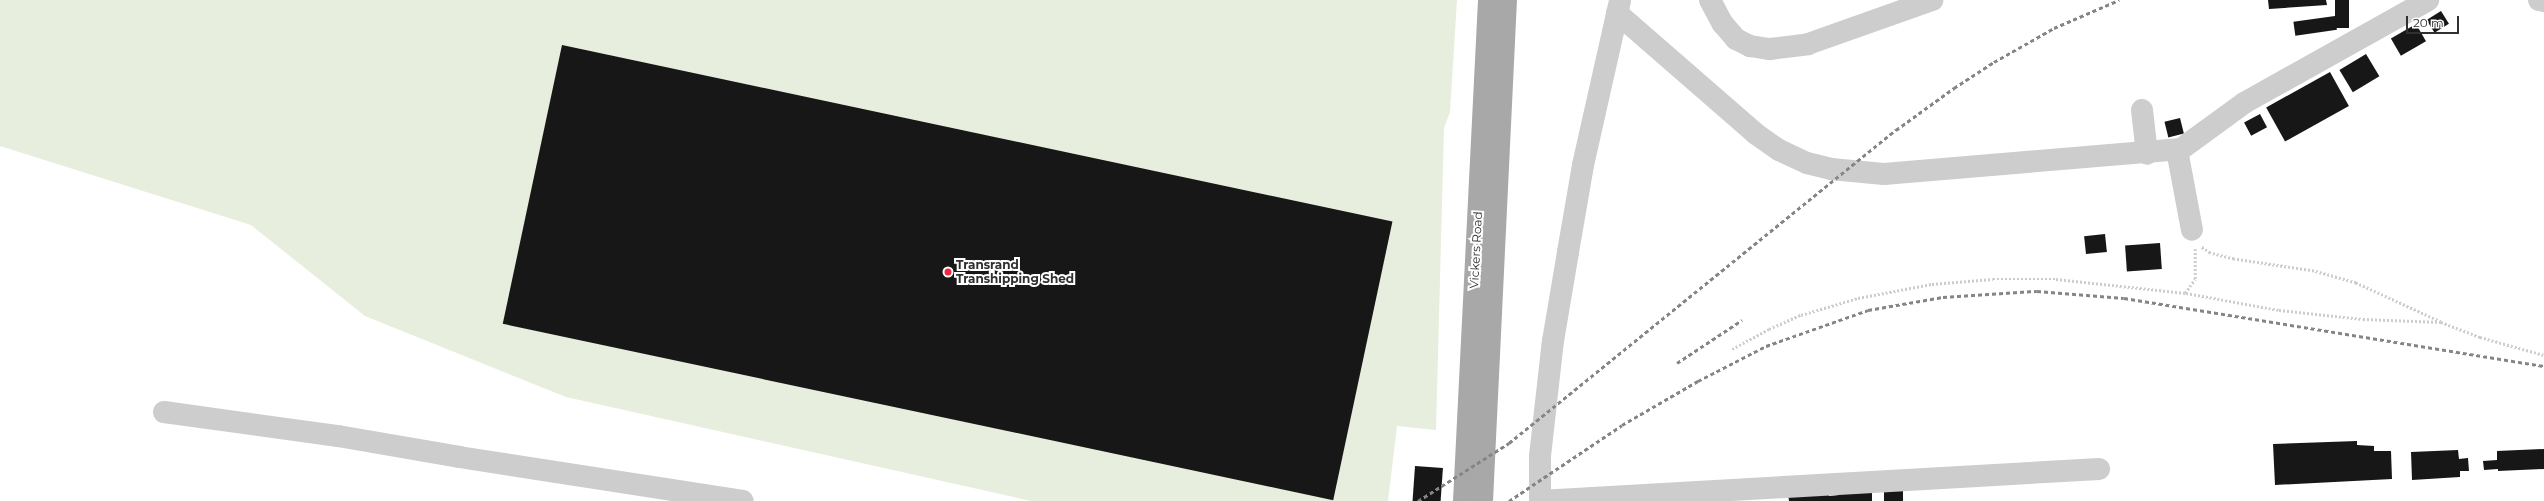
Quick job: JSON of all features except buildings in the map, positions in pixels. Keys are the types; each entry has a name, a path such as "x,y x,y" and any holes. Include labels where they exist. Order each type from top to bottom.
{"main road":[{"name":"Vickers Road","path":"1464,501 1489,0"},
{"name":"Vickers Road","path":"1482,501 1506,0"}],"street":[{"path":"1710,0 1722,24 1736,39 1750,46 1770,49 1808,44 1932,0"},
{"path":"1618,6 1756,134 1779,150 1807,163 1831,169 1869,174 1954,170 2147,154 2177,150 2244,104 2428,0"},
{"path":"2539,0 2544,1"},
{"path":"1618,6 1584,165 1553,342 1540,456 1540,501 2099,469"},
{"path":"2142,110 2147,154"},
{"path":"2177,150 2193,236"},
{"path":"164,412 338,436 459,457 743,501"}],"path":[{"path":"2185,293 2195,279 2193,236"},
{"path":"2193,236 2210,253 2314,270 2356,283 2441,322 2480,337 2544,355"},
{"path":"1732,349 1769,329 1801,315 1858,298 1932,284 1993,279 2056,279 2185,293 2279,310 2363,319 2441,322"}],"green space":[{"path":"0,0 1457,0 1450,112 1444,128 1436,430 1397,426 1388,501 1031,501 566,397 365,316 251,225 0,146"}],"railway":[{"path":"1418,501 1509,443 1896,130 1954,88 1994,62 2054,28 2119,0"},
{"path":"1509,501 1622,425 1698,381 1766,346 1868,310 1943,297 2037,291 2124,298 2544,366"},
{"path":"1677,363 1742,320"}],"place":[{"name":"Transrand Transhipping Shed","path":"948,272"}]}
